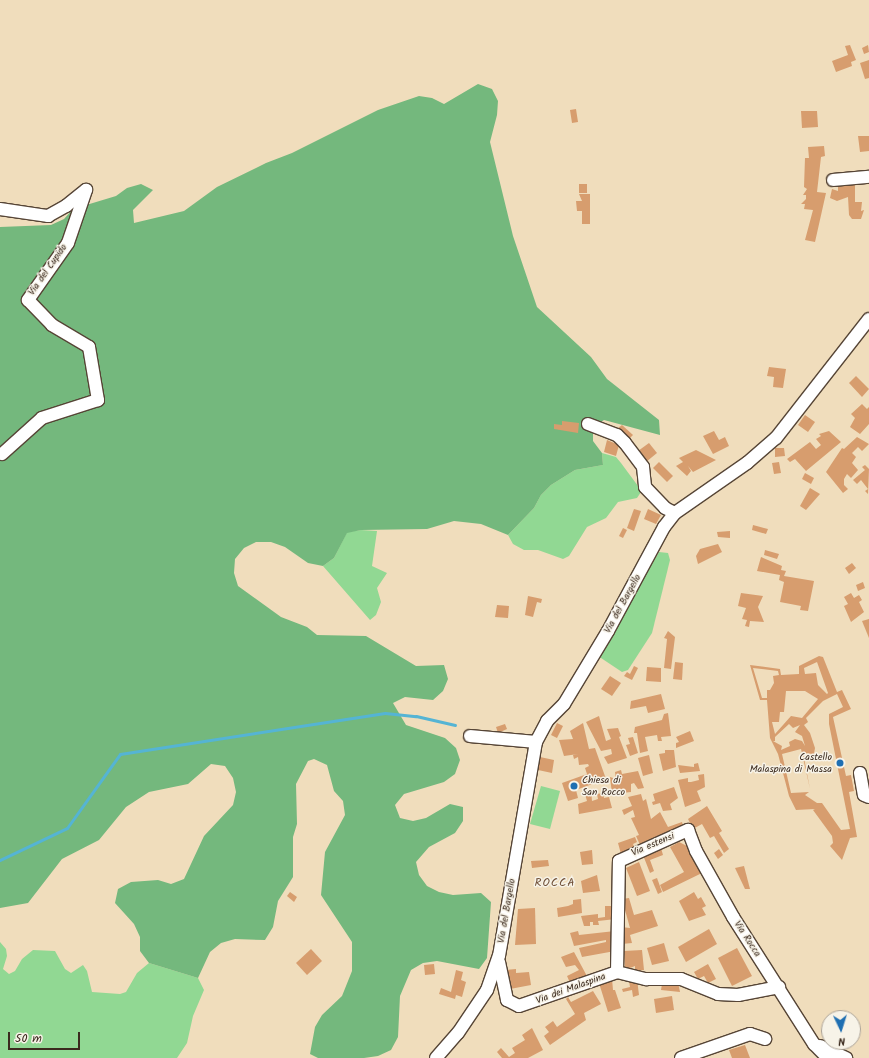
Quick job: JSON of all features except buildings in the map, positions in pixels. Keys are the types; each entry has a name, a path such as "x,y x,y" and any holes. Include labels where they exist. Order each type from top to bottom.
{"street":[{"path":"833,180 869,176"},
{"name":"Via del Cupido","path":"0,209 48,216 66,206 86,190 68,243 28,300 52,325 89,347 98,400 42,418 2,454"},
{"name":"Via del Bargello","path":"499,956 536,742 547,721 564,704 608,631 664,527 675,513 747,462 776,438 869,319"},
{"path":"588,424 617,435 626,443 643,467 645,487 665,508 675,513"},
{"path":"470,736 536,742"},
{"path":"860,773 866,796"},
{"name":"Via estensi","path":"619,861 688,830"},
{"name":"Via Rocca","path":"688,830 696,851 733,917 814,1044 828,1058"},
{"name":"Via dei Malaspina","path":"499,956 507,1000 519,1006 617,972 619,861"},
{"path":"436,1058 458,1033 487,990 499,956"},
{"path":"617,972 646,979 681,980 718,994 738,995 779,987"},
{"path":"681,1058 750,1034 765,1039"},
{"path":"814,1044 846,1058"}],"green space":[{"path":"478,84 492,89 498,101 497,115 490,142 513,236 537,307 591,357 607,379 659,420 660,435 604,420 593,427 593,441 602,453 603,465 575,470 551,485 541,495 534,508 508,535 481,524 454,521 427,529 361,530 347,533 334,558 323,566 308,563 285,547 271,542 256,542 244,548 235,559 234,573 238,586 281,617 307,627 317,635 366,636 416,666 444,665 448,679 443,691 433,700 405,697 393,703 406,725 445,738 456,748 460,760 455,774 444,782 404,794 395,805 400,818 413,821 426,818 450,804 463,807 463,821 455,833 429,847 416,862 419,875 427,886 439,892 453,895 481,893 491,902 487,958 479,969 437,961 423,963 411,970 400,996 398,1037 391,1050 378,1056 364,1058 318,1058 310,1054 315,1027 322,1015 342,996 352,971 352,942 321,895 325,852 345,815 343,801 334,791 327,765 314,759 308,761 296,784 297,824 293,837 293,877 278,901 273,927 265,940 235,939 221,943 210,952 198,978 149,963 140,951 140,937 134,924 115,903 118,889 131,882 158,880 171,884 184,879 204,836 233,805 236,792 233,778 225,766 211,764 188,784 149,792 126,807 99,840 62,859 28,903 0,908 0,227 51,225 64,219 73,209 116,196 127,188 141,184 153,190 133,210 134,223 184,211 217,187 266,163 292,153 378,110 419,96 432,98 444,104"},
{"path":"602,453 616,457 621,463 641,492 637,498 618,502 606,518 587,527 569,556 563,559 538,550 524,550 513,544 508,535 534,508 541,495 551,485 575,470 603,465"},
{"path":"361,530 377,531 372,566 387,573 377,588 381,602 376,615 370,620 323,566 334,558 347,532"},
{"path":"659,552 668,553 670,560 652,633 628,670 622,672 598,656"},
{"path":"541,786 560,791 550,829 530,824"},
{"path":"0,942 6,949 7,956 3,969 9,974 15,971 22,959 33,950 55,951 65,969 71,973 83,965 87,971 92,992 120,994 126,992 137,973 149,963 198,978 204,990 193,1016 187,1043 177,1058 0,1058"}],"waterway":[{"path":"0,860 67,828 120,754 385,713 416,716 455,725"}],"place":[{"name":"Castello Malaspina di Massa","path":"840,763"},
{"name":"Chiesa di San Rocco","path":"574,786"}],"district":[{"name":"ROCCA","path":"555,883"}]}
